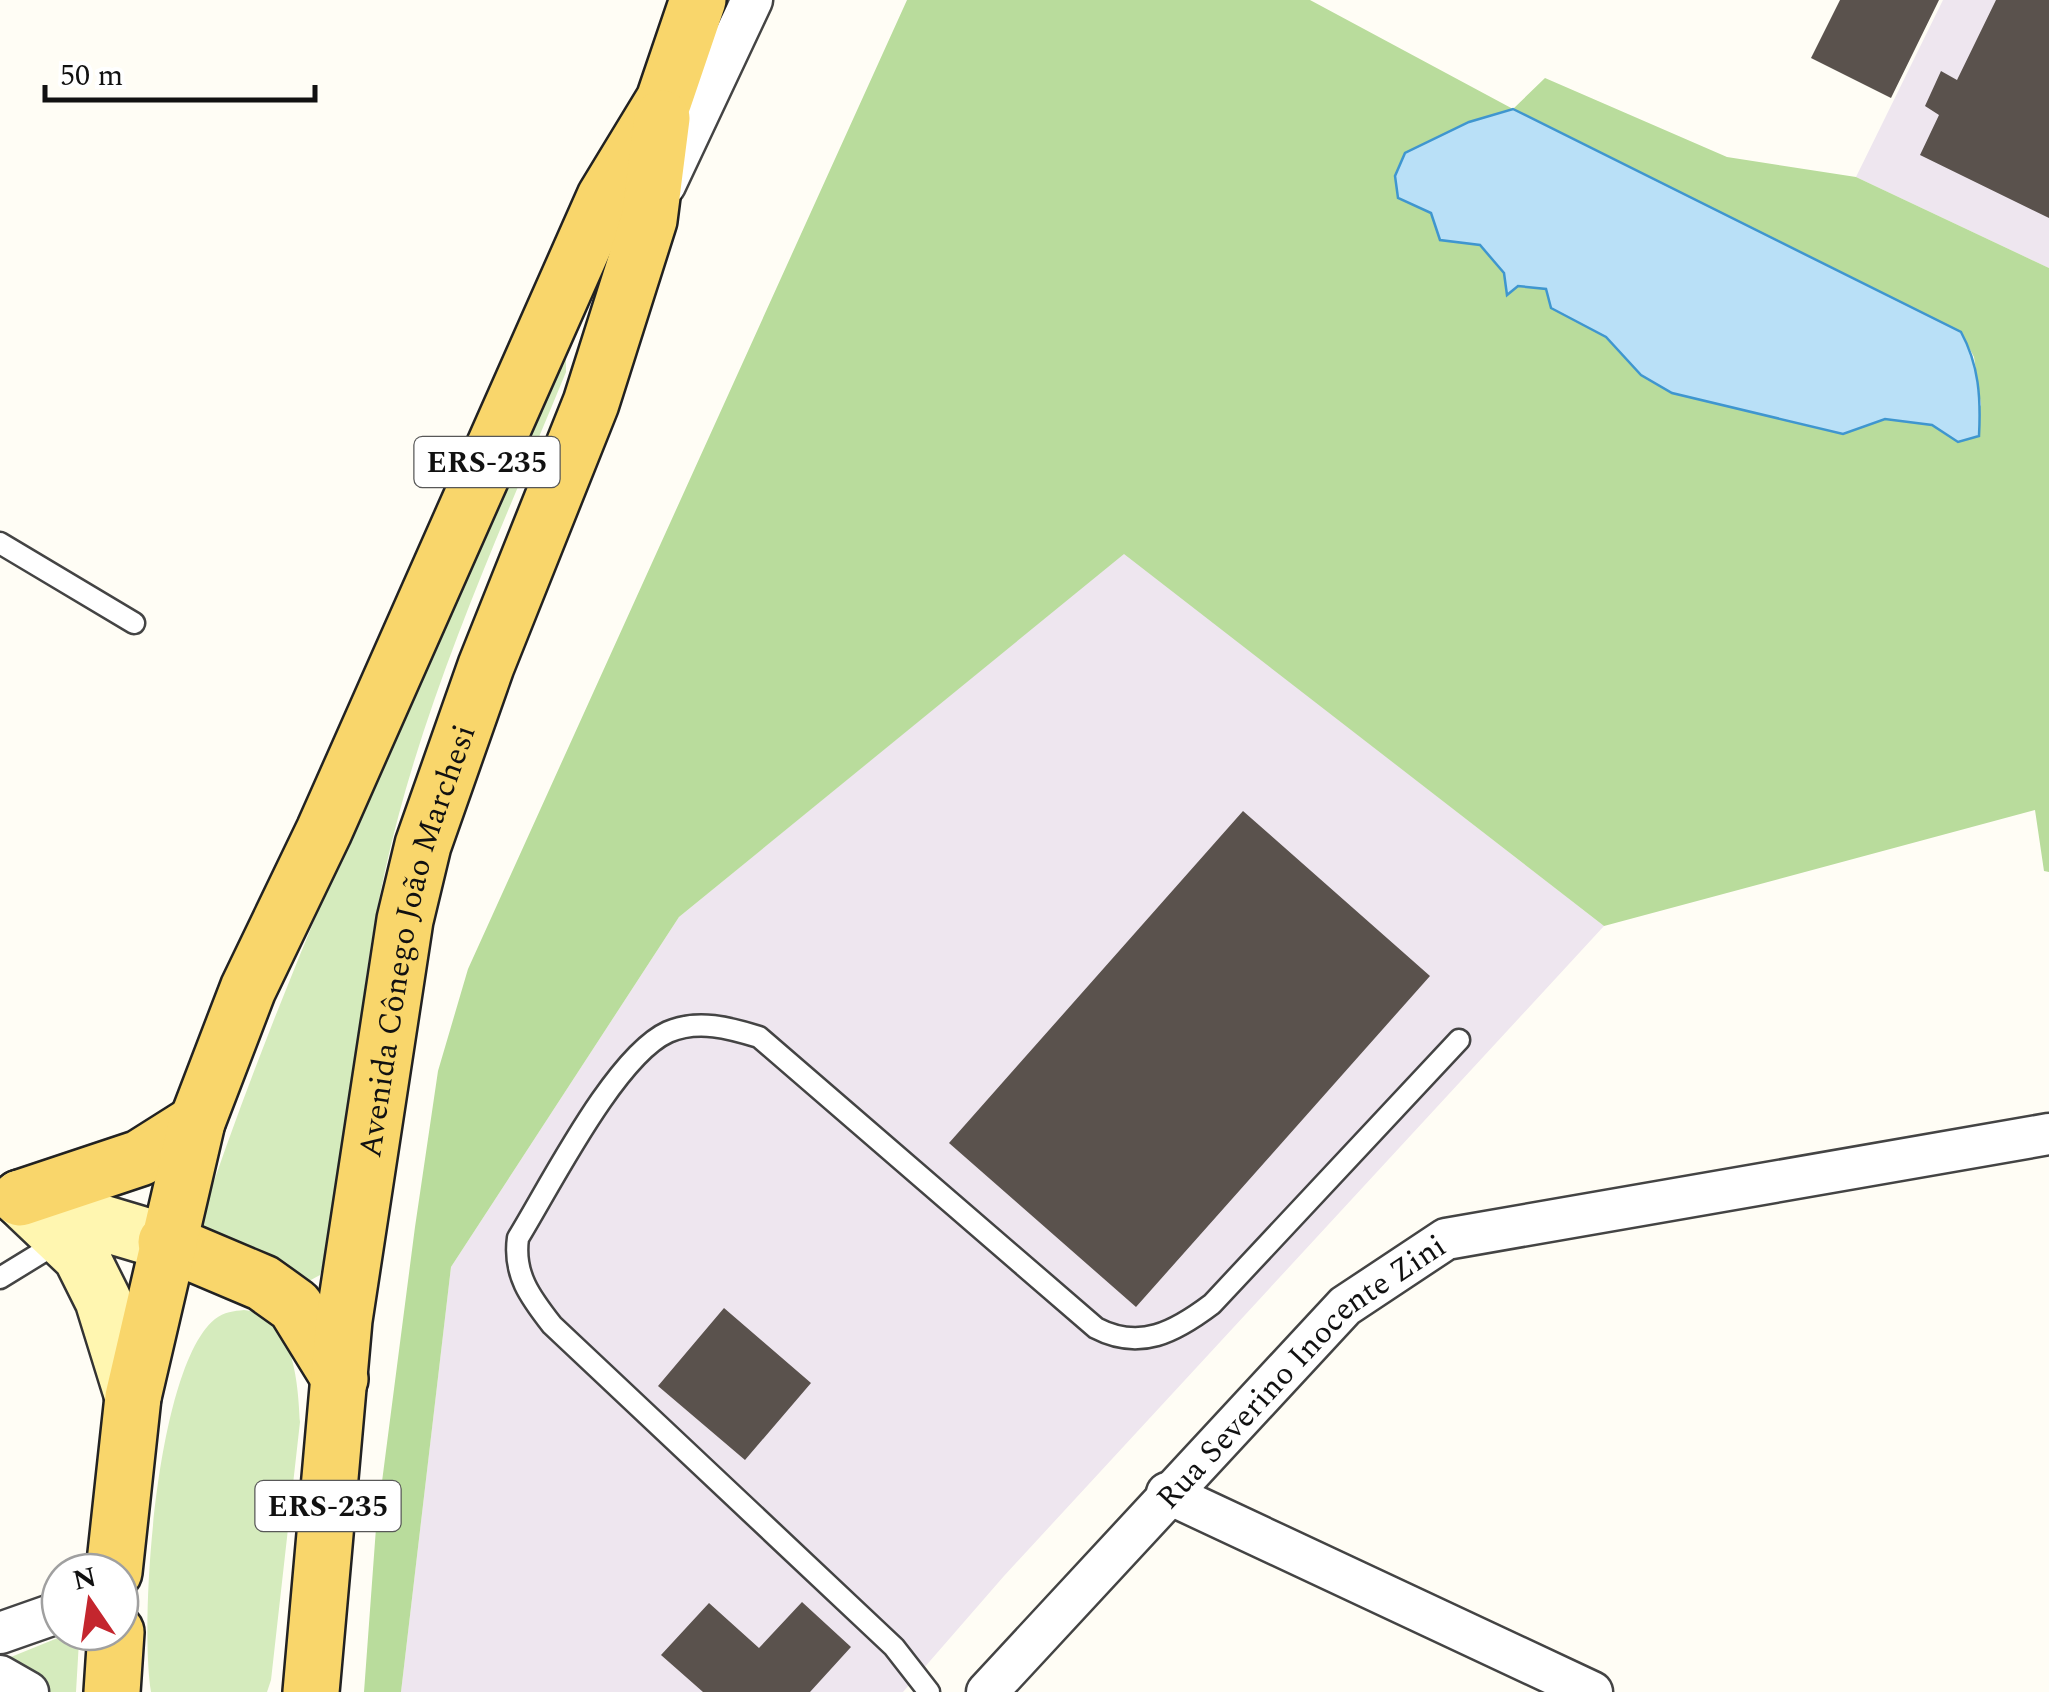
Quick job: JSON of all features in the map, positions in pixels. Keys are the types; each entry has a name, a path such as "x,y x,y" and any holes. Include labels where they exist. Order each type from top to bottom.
{"main road":[{"name":"ERS-235","path":"166,1242 197,1122 248,988 324,832 605,197 664,100 698,0"},
{"name":"Avenida Cônego João Marchesi","path":"310,1692 340,1379 385,1033 422,845 486,666 591,403 648,220 664,100"},
{"path":"10,1196 140,1158 197,1122"},
{"path":"116,1552 133,1397 166,1242 263,1284 295,1306 340,1379"},
{"path":"112,1692 115,1652"}],"street":[{"name":"Avenida Cônego João Marchesi","path":"648,220 752,0"},
{"name":"Rua Severino Inocente Zini","path":"986,1692 1345,1306 1446,1239 2049,1134"},
{"path":"10,1196 81,1256 102,1300 133,1397"},
{"path":"10,1196 166,1242"},
{"path":"1167,1493 1592,1692"},
{"path":"0,1633 40,1619"},
{"path":"0,1676 28,1692"}],"lane":[{"path":"0,543 134,623"},
{"path":"930,1692 894,1647 552,1325 532,1300 515,1259 518,1238 619,1075 642,1050 669,1032 725,1026 759,1037 1096,1328 1115,1338 1140,1340 1187,1323 1212,1304 1459,1040"},
{"path":"0,1278 64,1239"}],"shaded area":[{"path":"1943,0 2049,0 2049,268 1856,177"},
{"path":"1124,553 1604,926 1004,1576 903,1692 401,1692 451,1267 679,917"}],"green space":[{"path":"907,0 1310,0 1513,109 1545,78 1727,157 1856,177 2049,268 2049,872 2044,871 2035,810 1604,926 1124,554 679,917 451,1267 401,1692 364,1692 376,1528 415,1227 438,1071 468,969","holes":["1431,213 1961,332 1974,357 1981,405 1958,442 1932,425 1885,419 1843,434 1640,375 1606,337 1551,308 1547,289 1518,286 1508,294 1504,273 1480,245 1440,240"]},
{"path":"566,352 566,372 441,680 401,807 375,921 331,1225 320,1275 309,1281 283,1264 198,1228 237,1116 325,895"},
{"path":"244,1310 274,1324 283,1337 295,1370 299,1406 271,1680 267,1692 151,1692 150,1555 156,1496 178,1387 195,1346 215,1319"},
{"path":"40,1645 40,1652 78,1652 76,1692 47,1692 6,1659"}],"water":[{"path":"1513,109 1961,332 1978,382 1979,436 1958,442 1932,425 1885,419 1843,434 1672,393 1641,375 1606,337 1551,308 1546,289 1518,286 1507,295 1504,273 1480,245 1440,240 1431,213 1398,198 1395,176 1405,153 1469,122"}],"building":[{"path":"1840,0 1939,0 1891,98 1811,58"},
{"path":"1996,0 2049,0 2049,218 1920,155 1939,115 1925,106 1941,71 1957,80"},
{"path":"1243,811 1430,976 1136,1307 949,1143"},
{"path":"724,1308 811,1383 745,1460 658,1386"},
{"path":"802,1602 851,1647 810,1692 703,1692 661,1655 709,1603 759,1648"}]}
